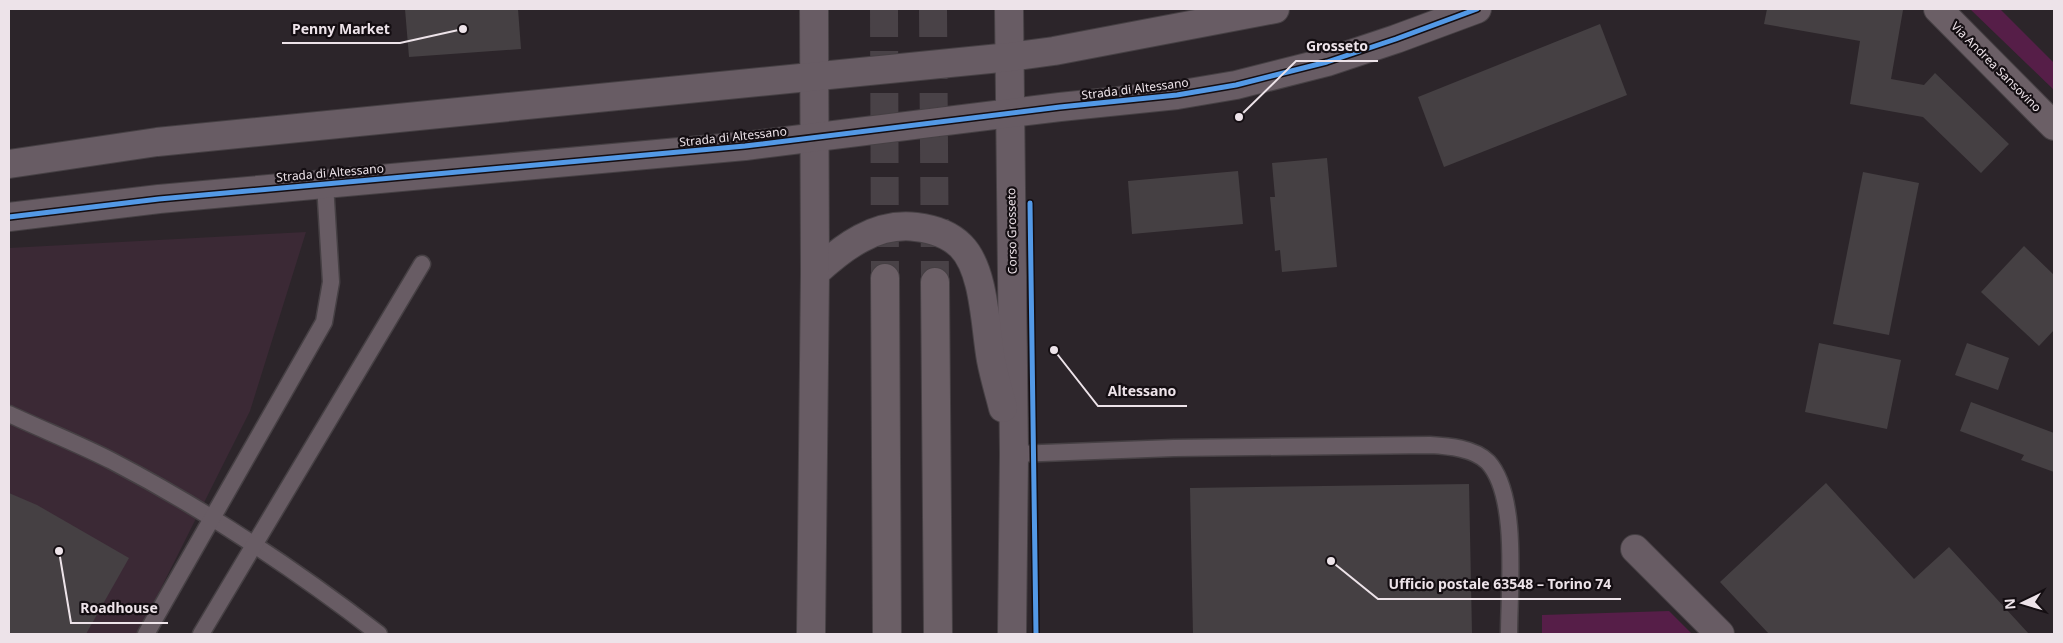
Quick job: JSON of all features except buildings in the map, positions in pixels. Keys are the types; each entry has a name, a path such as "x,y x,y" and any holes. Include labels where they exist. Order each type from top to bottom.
{"main road":[{"name":"Via Andrea Sansovino","path":"1938,9 2054,126"},
{"path":"885,278 887,634"},
{"path":"935,282 938,634"}],"street":[{"path":"811,634 815,273 814,9"},
{"name":"Corso Grosseto","path":"1009,9 1014,454 1012,634"},
{"path":"9,164 157,142 1010,57 1054,51 1275,9"},
{"name":"Strada di Altessano","path":"9,217 159,199 815,139 1177,95 1236,85 1327,62 1478,9"},
{"name":"Corso Grosseto","path":"815,273 829,260 860,238 893,227 929,229 951,238 962,247 972,264 979,286 991,360 1014,454"},
{"path":"1636,549 1720,634"}],"lane":[{"path":"146,634 324,322 331,282 325,184"},
{"path":"201,634 422,264"},
{"path":"9,414 110,460 160,487 213,519 290,570 379,634"},
{"path":"1014,454 1174,448 1430,445 1446,446 1475,453 1488,462 1504,493 1508,510 1509,634"}],"shaded area":[{"path":"1970,9 2000,9 2054,63 2054,90"},
{"path":"306,232 250,411 138,634 9,634 9,248"},
{"path":"1669,611 1692,634 1542,634 1542,615"}],"tunnel":[{"path":"884,9 885,278"},
{"path":"933,9 935,282"}],"cycle path":[{"path":"9,217 159,199 745,146 1060,107 1177,95 1236,85 1327,62 1477,9"},
{"path":"1030,203 1036,634"}],"place":[{"name":"Penny Market","path":"463,29"},
{"name":"Grosseto","path":"1239,117"},
{"name":"Altessano","path":"1054,350"},
{"name":"Roadhouse","path":"59,551"},
{"name":"Ufficio postale 63548 – Torino 74","path":"1331,561"}]}
